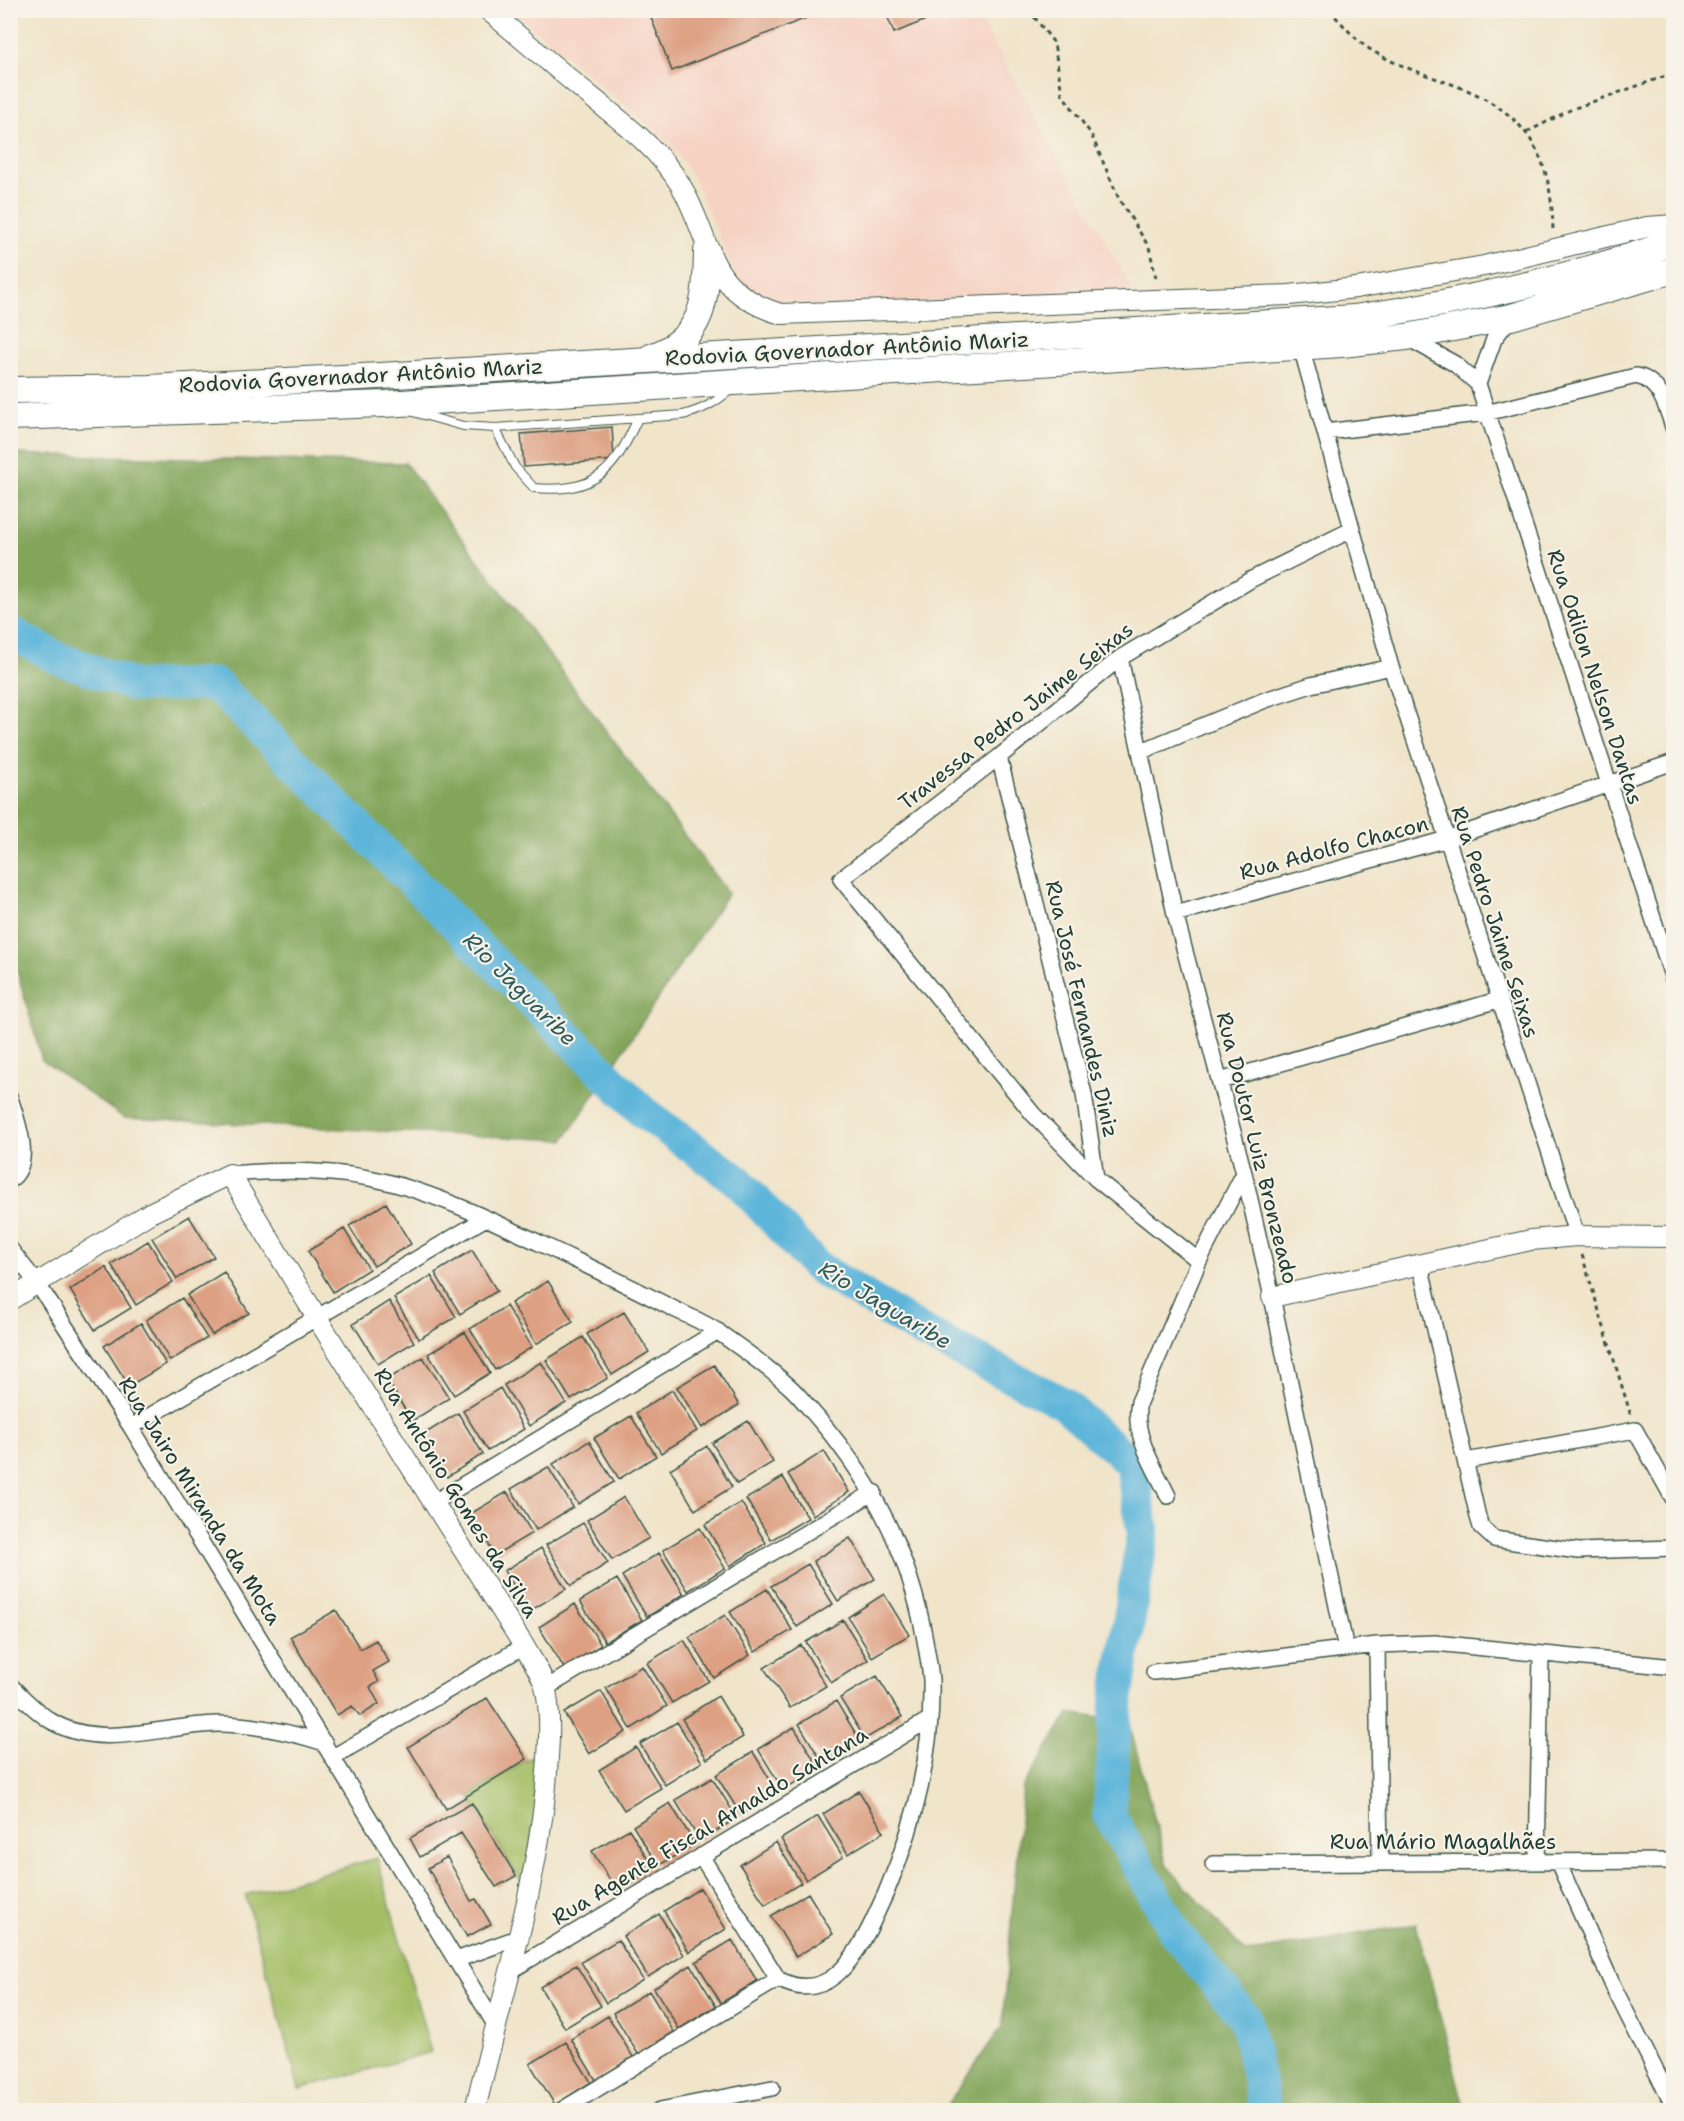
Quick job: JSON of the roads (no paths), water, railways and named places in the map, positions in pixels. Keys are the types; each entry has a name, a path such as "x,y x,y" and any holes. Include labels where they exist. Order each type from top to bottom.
{"highway":[{"name":"Rodovia Governador Antônio Mariz","path":"10,390 149,388 1354,318 1446,304 1545,282 1674,242"},
{"path":"639,361 664,352 694,327 704,300 707,251"},
{"name":"Rodovia Governador Antônio Mariz","path":"10,417 385,404 1301,347 1406,337 1511,317 1672,272"}],"street":[{"path":"488,10 640,137 665,162 681,186 707,251 722,276 734,289 756,305 782,314 1157,302 1290,295 1356,288 1484,266 1647,227 1674,225"},
{"path":"1406,337 1447,358 1478,384 1494,339 1511,317"},
{"name":"Rua Pedro Jaime Seixas","path":"1301,347 1390,667 1576,1236"},
{"path":"1324,432 1486,413 1636,376 1648,378 1656,387 1674,430"},
{"name":"Rua Odilon Nelson Dantas","path":"1478,384 1674,982"},
{"name":"Travessa Pedro Jaime Seixas","path":"1096,1179 1033,1114 841,879 999,757 1120,658 1252,579 1351,530"},
{"name":"Rua Doutor Luiz Bronzeado","path":"1120,658 1142,751 1175,914 1244,1173 1346,1649"},
{"path":"1142,751 1264,700 1311,685 1390,667"},
{"name":"Rua José Fernandes Diniz","path":"999,757 1084,1094 1096,1179"},
{"name":"Rua Adolfo Chacon","path":"1175,914 1447,839 1674,762"},
{"path":"1220,1081 1498,1000"},
{"path":"10,1098 23,1154 22,1167 10,1180"},
{"path":"10,1300 150,1213 230,1174 308,1171 370,1178 486,1218 718,1331 791,1387 842,1446 874,1492 904,1557 921,1618 931,1675 930,1719 913,1818 900,1859 861,1946 847,1965 828,1982 806,1986 786,1984 778,1979 701,1856"},
{"path":"1168,1496 1139,1433 1136,1414 1199,1261 1244,1173"},
{"name":"Rua Antônio Gomes da Silva","path":"230,1174 317,1318 524,1646 546,1688 549,1729 543,1812 531,1892 476,2110"},
{"path":"1096,1179 1199,1261"},
{"path":"131,1427 486,1218"},
{"path":"1272,1297 1531,1240 1576,1236 1674,1237"},
{"name":"Rua Jairo Miranda da Mota","path":"10,1249 37,1283 131,1427 496,2026"},
{"path":"1420,1264 1481,1527 1494,1539 1553,1549 1600,1552 1674,1548"},
{"path":"433,1503 718,1331"},
{"path":"1466,1461 1635,1430 1674,1500"},
{"path":"546,1688 874,1492"},
{"path":"1154,1672 1377,1645 1435,1643 1674,1667"},
{"path":"1377,1645 1380,1863"},
{"path":"333,1757 524,1646"},
{"path":"1538,1862 1541,1655"},
{"path":"10,1685 34,1710 73,1731 118,1734 218,1724 280,1731 325,1743"},
{"name":"Rua Agente Fiscal Arnaldo Santana","path":"512,1970 930,1719"},
{"name":"Rua Mário Magalhães","path":"1214,1864 1674,1860"},
{"path":"1558,1862 1614,1988 1672,2101"},
{"path":"456,1960 520,1937"},
{"path":"562,2110 778,1979"},
{"path":"660,2110 772,2088"}],"lane":[{"path":"385,404 435,420 495,428 638,418 699,411 717,402 740,382"},
{"path":"495,428 515,467 534,488 559,490 591,483 611,467 625,447 638,418"}],"waterway":[{"name":"Rio Jaguaribe","path":"10,632 58,658 136,686 215,684 643,1112 737,1180 816,1266 921,1331 1063,1403 1131,1463 1143,1532 1117,1697 1109,1814 1177,1935 1245,2018 1265,2110"}]}
